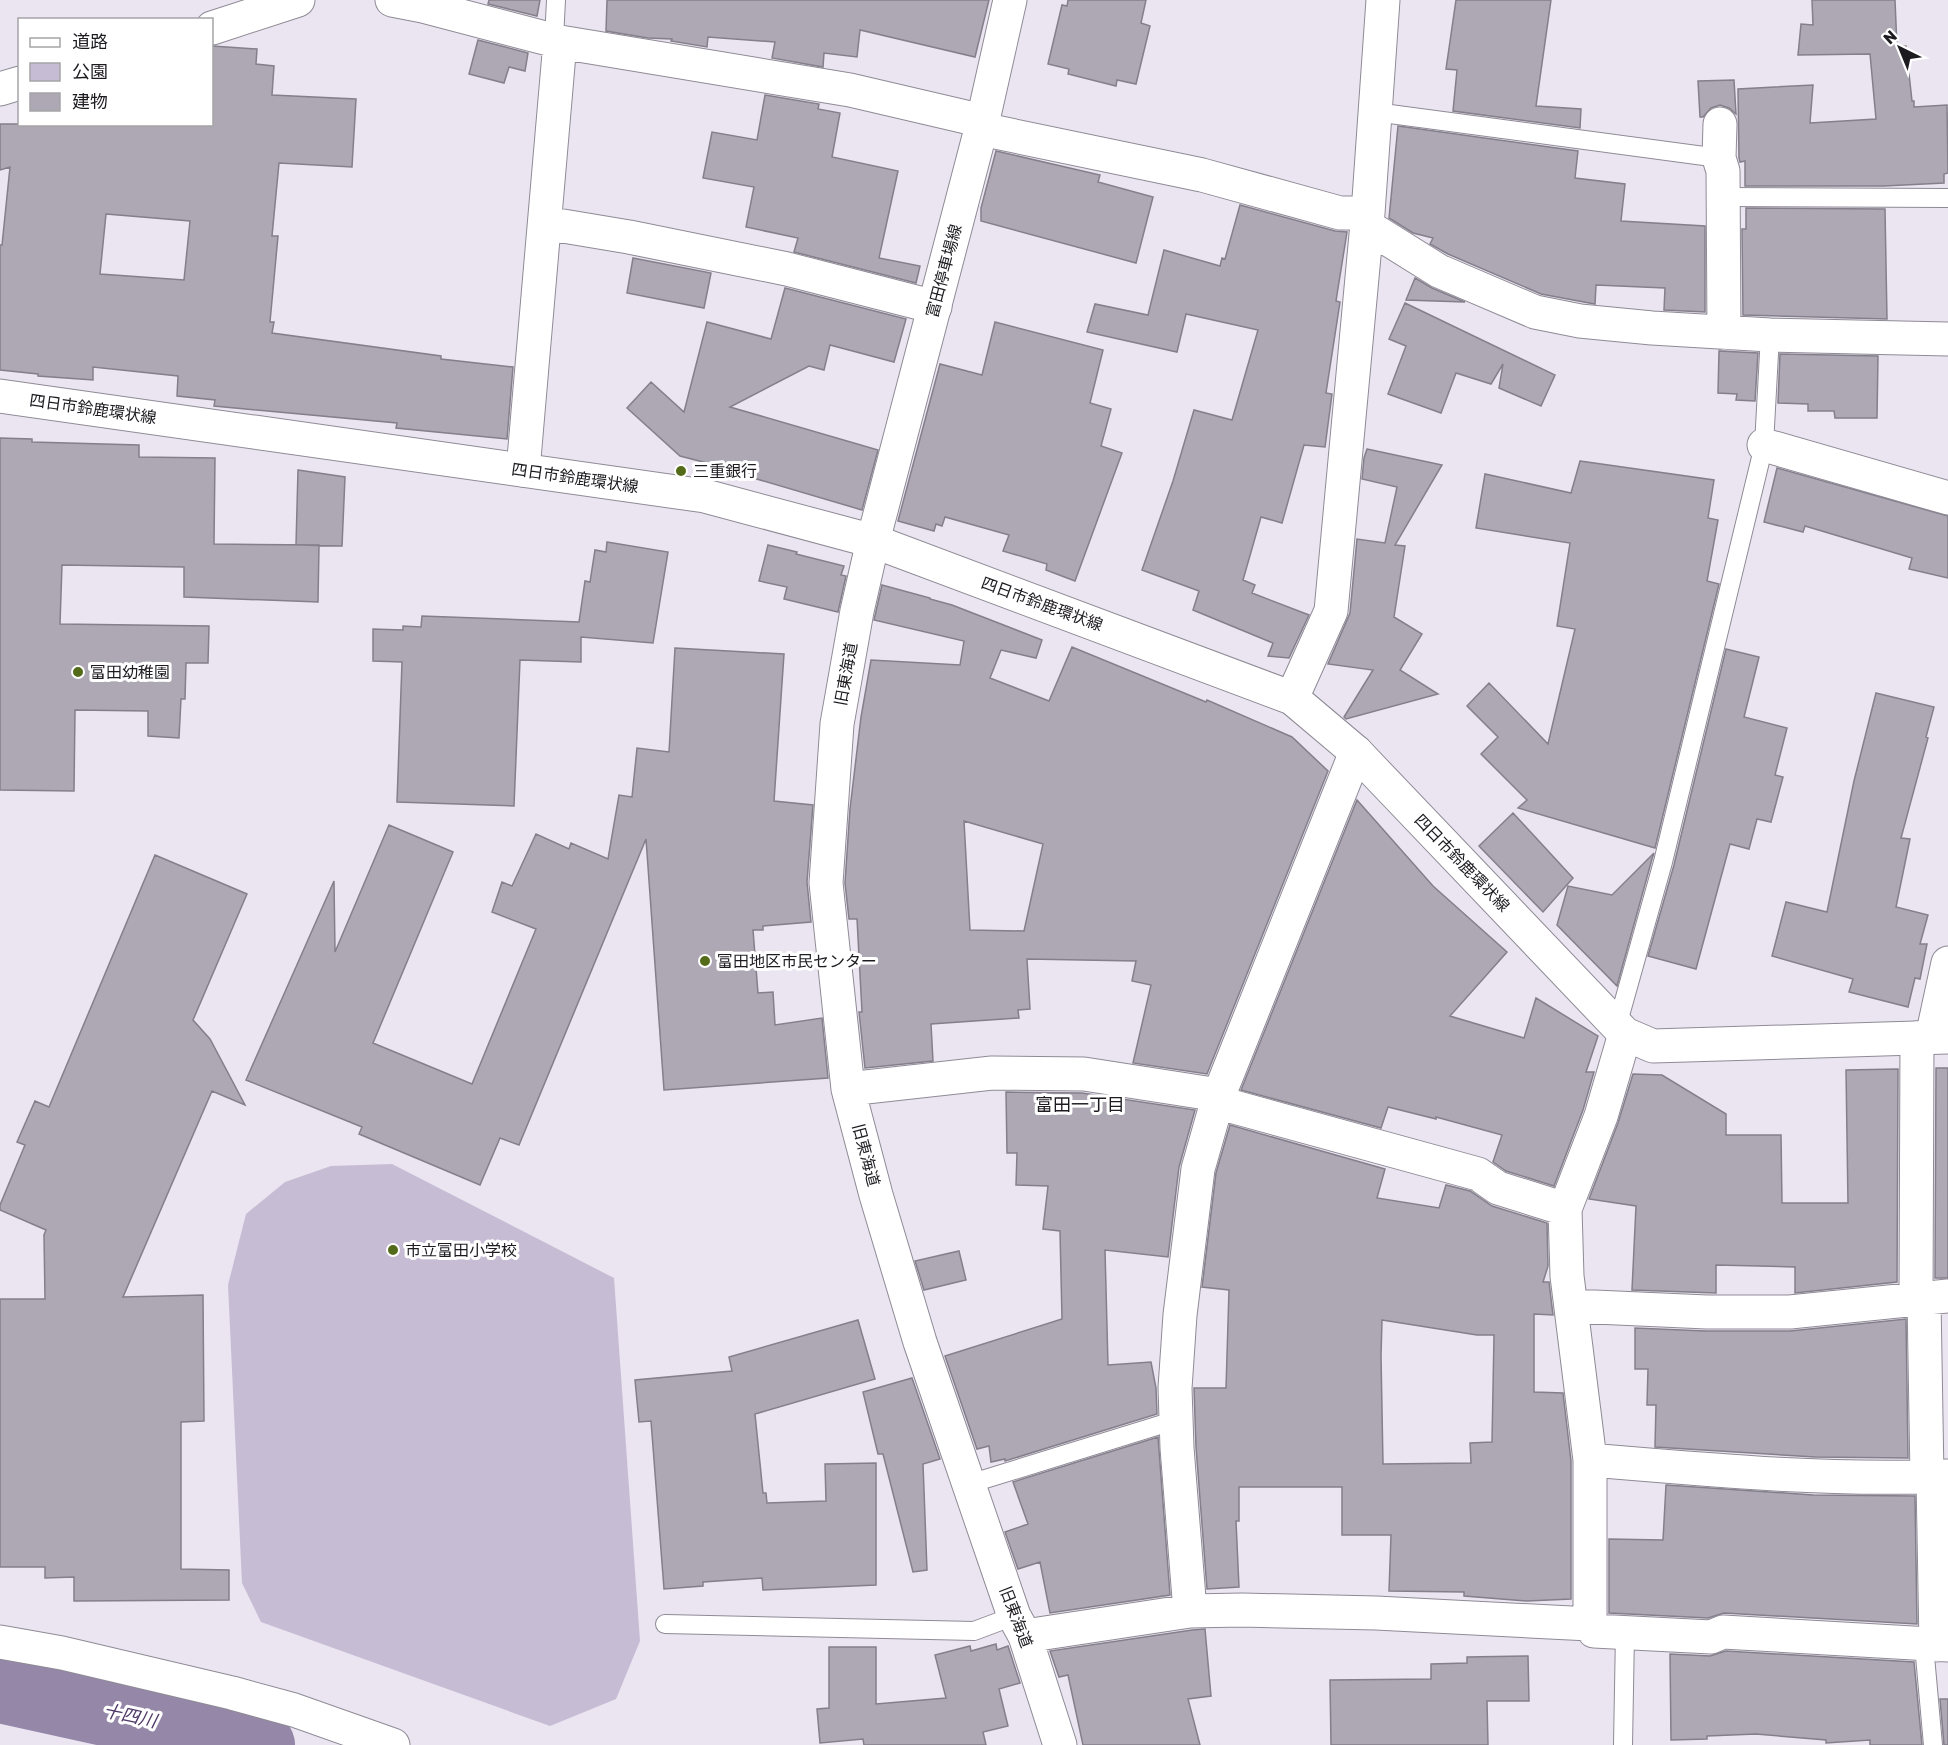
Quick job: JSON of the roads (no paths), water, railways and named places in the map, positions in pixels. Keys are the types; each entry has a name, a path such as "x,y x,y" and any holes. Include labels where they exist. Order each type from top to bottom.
{"street":[{"path":"213,28 298,0"},
{"path":"392,0 557,41 850,90 982,125 1202,175 1368,220 1439,271 1535,312 1580,321 1724,333 1948,339"},
{"name":"富田停車場線","path":"873,541 982,125 1010,0"},
{"path":"1292,698 1331,611 1368,220 1383,0"},
{"path":"523,470 545,224 557,41"},
{"path":"0,89 18,84"},
{"path":"1720,124 1719,158 1723,171 1724,197 1724,333"},
{"path":"545,224 629,237 787,269 935,308"},
{"name":"四日市鈴鹿環状線","path":"0,396 705,496 873,541 1292,698 1356,752 1621,1030 1653,1046 1932,1037"},
{"path":"1764,446 1948,498"},
{"name":"旧東海道","path":"873,541 857,611 837,724 826,883 848,1089 876,1195 920,1342 1060,1745"},
{"path":"1190,1611 1175,1388 1180,1315 1198,1169 1217,1099 1356,752"},
{"path":"1621,1030 1601,1116 1565,1209 1567,1276 1590,1460 1590,1624 1594,1631 1625,1633 1711,1637 1723,1632 1936,1645 1936,1477 1929,1298 1932,1037 1948,963"},
{"path":"848,1089 992,1073 1084,1074 1217,1099 1478,1174 1498,1188 1565,1209"},
{"path":"1572,1306 1707,1312 1790,1312 1929,1298"},
{"path":"1590,1460 1716,1470 1842,1476 1936,1477"},
{"path":"1019,1626 1190,1611 1242,1610 1376,1613 1590,1624"},
{"path":"0,1642 62,1653 232,1693 294,1710 393,1745"}],"lane":[{"path":"556,0 557,41"},
{"path":"1375,112 1719,158"},
{"path":"1724,197 1948,198"},
{"path":"1621,1030 1764,446 1770,335"},
{"path":"969,1484 1176,1420"},
{"path":"665,1624 974,1631 1019,1626"},
{"path":"1623,1745 1625,1633"},
{"path":"1933,1745 1936,1645"}],"waterway":[{"name":"十四川","path":"0,1688 260,1745"}],"place":[{"name":"三重銀行","path":"681,471"},
{"name":"富田幼稚園","path":"78,672"},
{"name":"富田地区市民センター","path":"705,961"},
{"name":"市立富田小学校","path":"393,1250"}],"district":[{"name":"富田一丁目","path":"1080,1105"}]}
